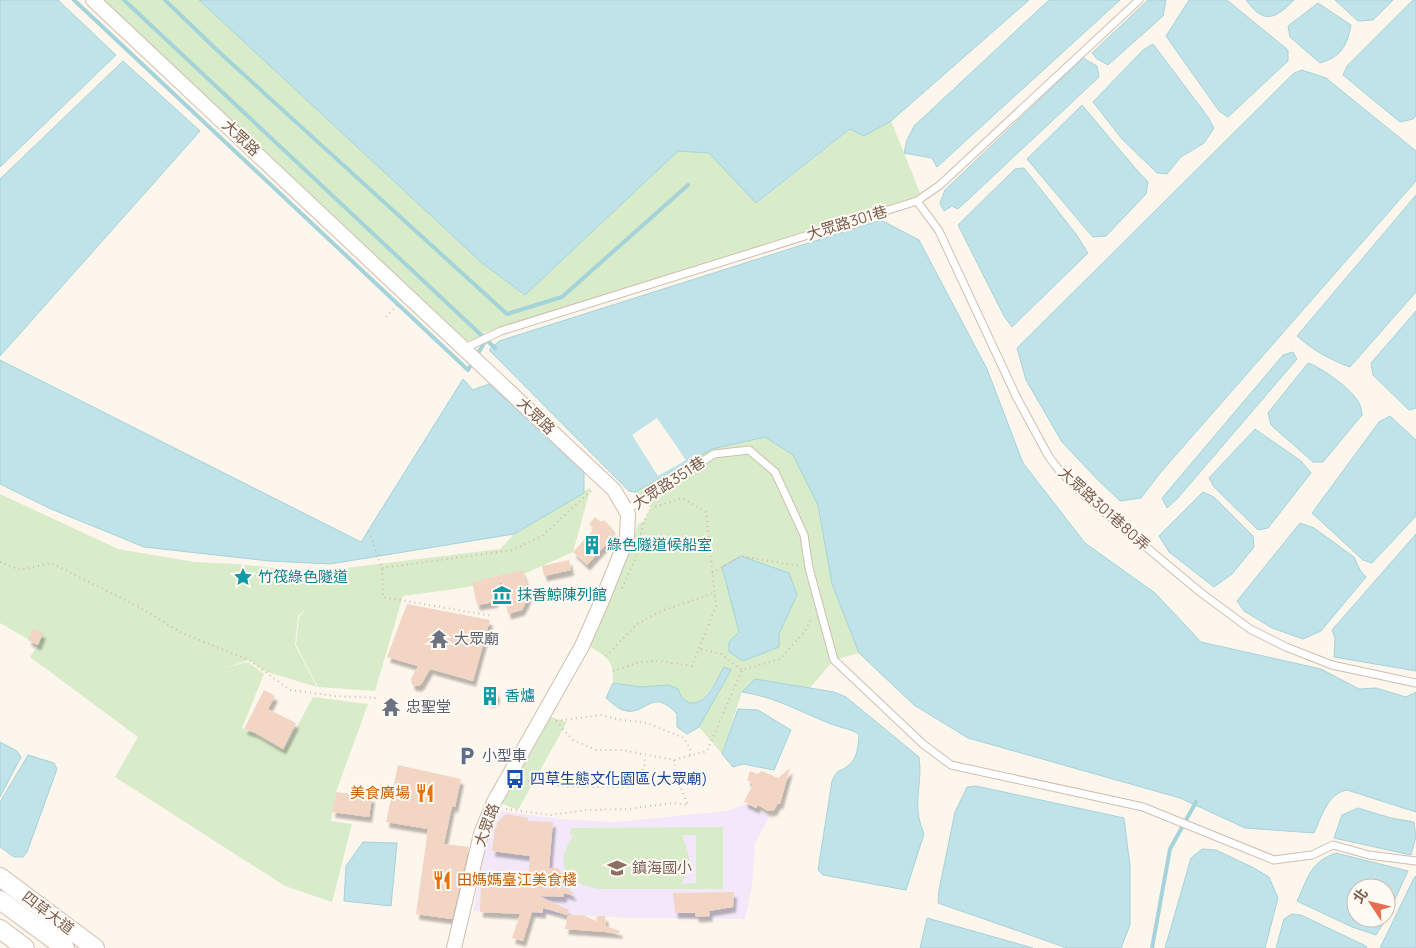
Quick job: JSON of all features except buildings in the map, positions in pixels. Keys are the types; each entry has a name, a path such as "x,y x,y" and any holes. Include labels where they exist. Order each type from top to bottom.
{"street":[{"name":"大眾路","path":"93,0 408,294 614,490 628,514 627,538 582,646 494,802 481,834 454,948"},
{"name":"四草大道","path":"0,877 95,948"},
{"name":"四草大道","path":"0,900 65,948"},
{"path":"0,929 25,948"}],"lane":[{"name":"大眾路301巷","path":"465,348 501,331 917,201 940,185 1139,0"},
{"name":"大眾路301巷80弄","path":"917,201 939,232 1017,398 1049,457 1085,496 1200,592 1250,629 1286,647 1332,665 1416,683"},
{"name":"大眾路351巷","path":"625,510 714,454 749,450 775,472 804,535 809,568 834,660 923,744 951,765 1143,808 1274,860 1312,855 1333,845 1369,855 1416,861"}],"path":[{"path":"386,317 408,294"},
{"path":"382,568 512,550 542,536 603,480"},
{"path":"613,671 639,662 660,661 692,666 716,606 706,512 682,498 652,508"},
{"path":"369,531 382,568 383,597 493,616"},
{"path":"712,573 741,556 809,568"},
{"path":"0,562 20,570 50,563 139,607 182,634 249,660 290,690 335,696 378,698"},
{"path":"606,656 637,624 661,611 714,593"},
{"path":"690,757 690,749 684,738 647,723 601,715 556,721 573,740 596,750 622,750 674,760 690,757 706,751 742,670 780,659 805,632 819,602"},
{"path":"700,649 721,654 742,670"},
{"path":"523,780 566,788 629,787 637,784 642,774 645,764 644,755"},
{"path":"506,809 551,815 588,810 628,809 672,803 688,805 676,776 674,760"}],"shaded area":[{"name":"鎮海國小","path":"746,804 770,816 755,843 752,886 745,919 629,918 560,914 538,916 473,911 484,850 500,811 560,819 615,822 726,811"}],"green space":[{"path":"102,0 199,0 482,263 525,295 678,151 709,153 757,203 851,129 864,136 891,121 921,195 486,332 477,340 465,341"},
{"path":"765,437 793,455 818,505 832,584 859,653 834,660 809,689 755,680 742,692 722,754 699,727 731,670 724,667 704,698 692,704 686,702 669,685 641,687 613,683 611,664 605,656 589,646 624,564 638,524 644,521 651,508 635,492 712,449","holes":["797,595 779,634 729,642 739,632 735,613"]},
{"path":"591,487 573,552 515,578 403,596 375,691 318,687 296,645 299,617 305,610 298,616 295,645 317,687 264,671 249,660 225,668 248,662 264,674 242,728 284,751 313,697 368,704 335,795 331,821 352,824 332,902 285,886 115,777 138,737 30,657 38,645 0,623 0,494 118,549 194,562 238,564 313,572 500,549 514,534"},
{"path":"550,717 567,722 518,810 501,803"},
{"path":"723,827 723,889 599,889 578,882 566,871 564,864 567,846 574,835 570,835 571,828","holes":["682,835 696,835 696,883 681,884 689,861"]}],"water":[{"path":"0,0 58,0 116,55 0,167"},
{"path":"199,0 1029,0 891,121 864,136 850,129 756,203 709,153 678,151 525,295 482,263"},
{"path":"1049,0 1120,0 937,167 932,158 904,153 907,140 914,126"},
{"path":"1148,0 1166,0 1163,16 1108,65 1097,59 1092,53"},
{"path":"1189,0 1227,0 1288,50 1288,61 1228,117 1219,111 1166,36"},
{"path":"1246,0 1294,0 1281,12 1275,15 1264,16 1252,8"},
{"path":"1335,0 1393,0 1373,20 1358,21"},
{"path":"1413,0 1416,0 1416,116 1413,119 1400,122 1343,75 1347,66"},
{"path":"1318,3 1351,25 1342,50 1327,61 1320,63 1290,37 1288,26"},
{"path":"1153,44 1208,117 1214,128 1204,143 1181,157 1167,174 1157,173 1122,139 1093,102 1143,50"},
{"path":"1083,58 1097,66 1099,77 958,209 952,206 944,211 940,203 945,190"},
{"path":"123,61 200,131 0,356 0,179"},
{"path":"1302,70 1326,78 1416,151 1416,181 1160,473 1141,498 1120,501 1062,442 1026,380 1017,348 1294,73"},
{"path":"1082,105 1148,182 1146,194 1106,236 1093,237 1027,159"},
{"path":"1024,168 1076,234 1088,253 1012,327 1004,316 958,225 1015,169"},
{"path":"1416,195 1416,292 1350,367 1309,346 1297,336"},
{"path":"881,220 919,240 987,369 1023,463 1085,543 1155,593 1201,642 1321,669 1359,689 1376,688 1406,697 1416,692 1416,812 1347,790 1340,792 1330,801 1314,833 1245,828 1180,798 968,738 914,705 859,653 832,584 818,505 793,455 765,437 712,449 635,492 629,491 489,350 499,341"},
{"path":"1416,311 1416,408 1409,410 1373,375 1371,363"},
{"path":"1293,352 1297,359 1177,499 1167,508 1162,498 1283,355"},
{"path":"0,360 361,542 463,379 473,390 489,384 584,471 584,493 514,534 330,564 269,561 144,547 51,509 0,484"},
{"path":"1308,363 1321,369 1344,386 1356,398 1362,412 1362,415 1323,462 1313,462 1271,425 1268,413"},
{"path":"1390,416 1416,440 1416,516 1372,563 1363,560 1312,513 1379,422"},
{"path":"1255,429 1301,461 1311,473 1268,528 1258,530 1214,487 1209,478"},
{"path":"1203,492 1214,497 1253,536 1254,547 1232,574 1214,587 1169,552 1159,536"},
{"path":"1300,523 1314,528 1354,557 1360,570 1366,577 1321,631 1303,639 1272,628 1244,611 1237,601"},
{"path":"1416,534 1416,671 1334,657 1335,638 1332,630"},
{"path":"741,556 789,573 797,595 779,634 779,647 743,661 729,652 729,642 739,632 722,567"},
{"path":"724,667 731,670 699,727 687,734 677,727 677,714 661,702 655,702 631,711 621,709 606,698 613,683 641,687 669,685 678,689 686,701 697,703 707,696"},
{"path":"755,679 834,692 846,697 919,757 918,813 924,834 906,890 823,875 818,870 832,781 838,771 849,765 854,758 857,751 859,734 775,701 742,692"},
{"path":"738,709 758,710 791,730 774,770 743,764 733,767 722,754"},
{"path":"0,742 17,751 21,757 0,797"},
{"path":"28,755 54,763 57,769 27,852 23,857 14,857 0,847 0,802"},
{"path":"976,786 1124,818 1130,866 1130,925 1121,948 1067,948 938,903 955,812 967,787"},
{"path":"1358,808 1391,818 1414,822 1416,837 1411,855 1334,838 1342,815"},
{"path":"363,842 397,843 391,906 344,901 346,866"},
{"path":"1202,849 1216,850 1269,877 1278,898 1265,948 1165,948 1191,858"},
{"path":"1336,853 1408,871 1396,897 1396,878 1346,878 1346,924 1297,901 1307,878 1320,861"},
{"path":"1416,876 1416,948 1380,948 1390,928 1396,928 1396,915"},
{"path":"1292,914 1301,915 1367,948 1276,948 1284,919"},
{"path":"927,918 1033,948 920,948"},
{"path":"1355,928 1380,928 1376,935"}],"pier":[{"path":"657,418 686,460 658,476 632,435"}],"waterway":[{"path":"74,0 468,370 486,340"},
{"path":"124,0 495,348"},
{"path":"165,0 219,52 507,314 562,297 688,185"},
{"path":"1152,948 1170,849 1196,802"}],"place":[{"name":"綠色隧道候船室","path":"592,545"},
{"name":"竹筏綠色隧道","path":"243,577"},
{"name":"抹香鯨陳列館","path":"502,595"},
{"name":"大眾廟","path":"439,639"},
{"name":"香爐","path":"490,696"},
{"name":"忠聖堂","path":"391,707"},
{"name":"小型車","path":"467,756"},
{"name":"四草生態文化園區(大眾廟)","path":"515,779"},
{"name":"美食廣場","path":"425,793"},
{"name":"鎮海國小","path":"617,868"},
{"name":"田媽媽臺江美食棧","path":"442,880"}]}
